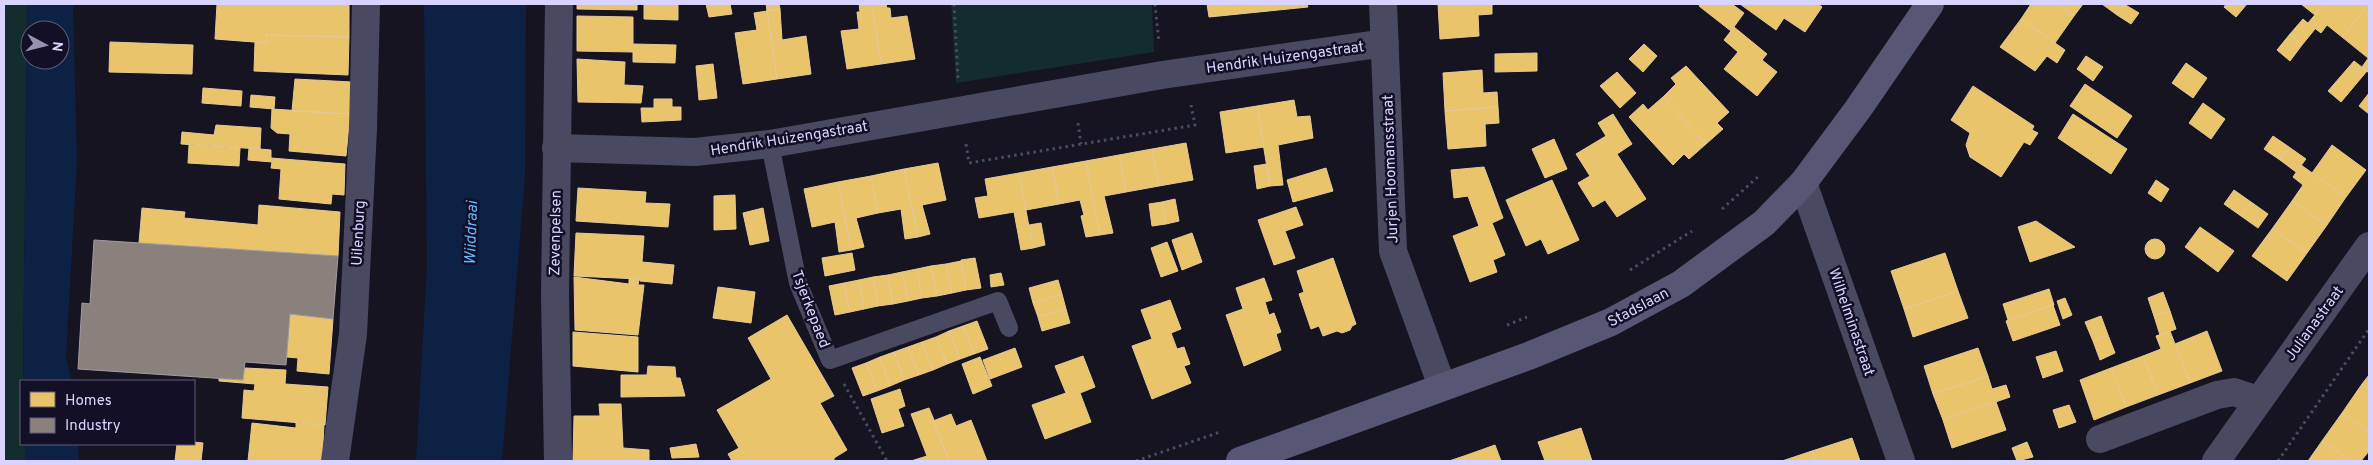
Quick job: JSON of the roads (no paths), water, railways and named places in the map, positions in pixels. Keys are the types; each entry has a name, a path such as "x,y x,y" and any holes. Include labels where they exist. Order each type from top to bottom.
{"street":[{"name":"Uilenburg","path":"335,461 353,334 363,128 366,4"},
{"name":"Zevenpelsen","path":"558,461 555,294 559,4"},
{"name":"Jurjen Hoomansstraat","path":"1383,4 1393,251 1442,386"},
{"name":"Stadslaan","path":"1240,461 1442,386 1532,355 1612,322 1681,284 1764,223 1803,183 1858,109 1930,4"},
{"name":"Hendrik Huizengastraat","path":"556,148 695,152 770,144 960,109 1184,72 1386,42"},
{"name":"Wilhelminastraat","path":"1803,183 1901,461"},
{"name":"Julianastraat","path":"2216,461 2369,246"},
{"path":"2100,439 2217,395 2234,392 2258,400"}],"lane":[{"name":"Tsjerkepaed","path":"770,144 798,283 830,360 998,301 1009,328"}],"water":[{"path":"27,4 73,4 77,161 66,357 72,380 23,380 26,70 70,70 70,20 27,20"},
{"name":"Wiiddraai","path":"424,4 526,4 525,176 502,461 416,461 427,265"},
{"path":"25,445 78,445 79,461 25,461"}]}
